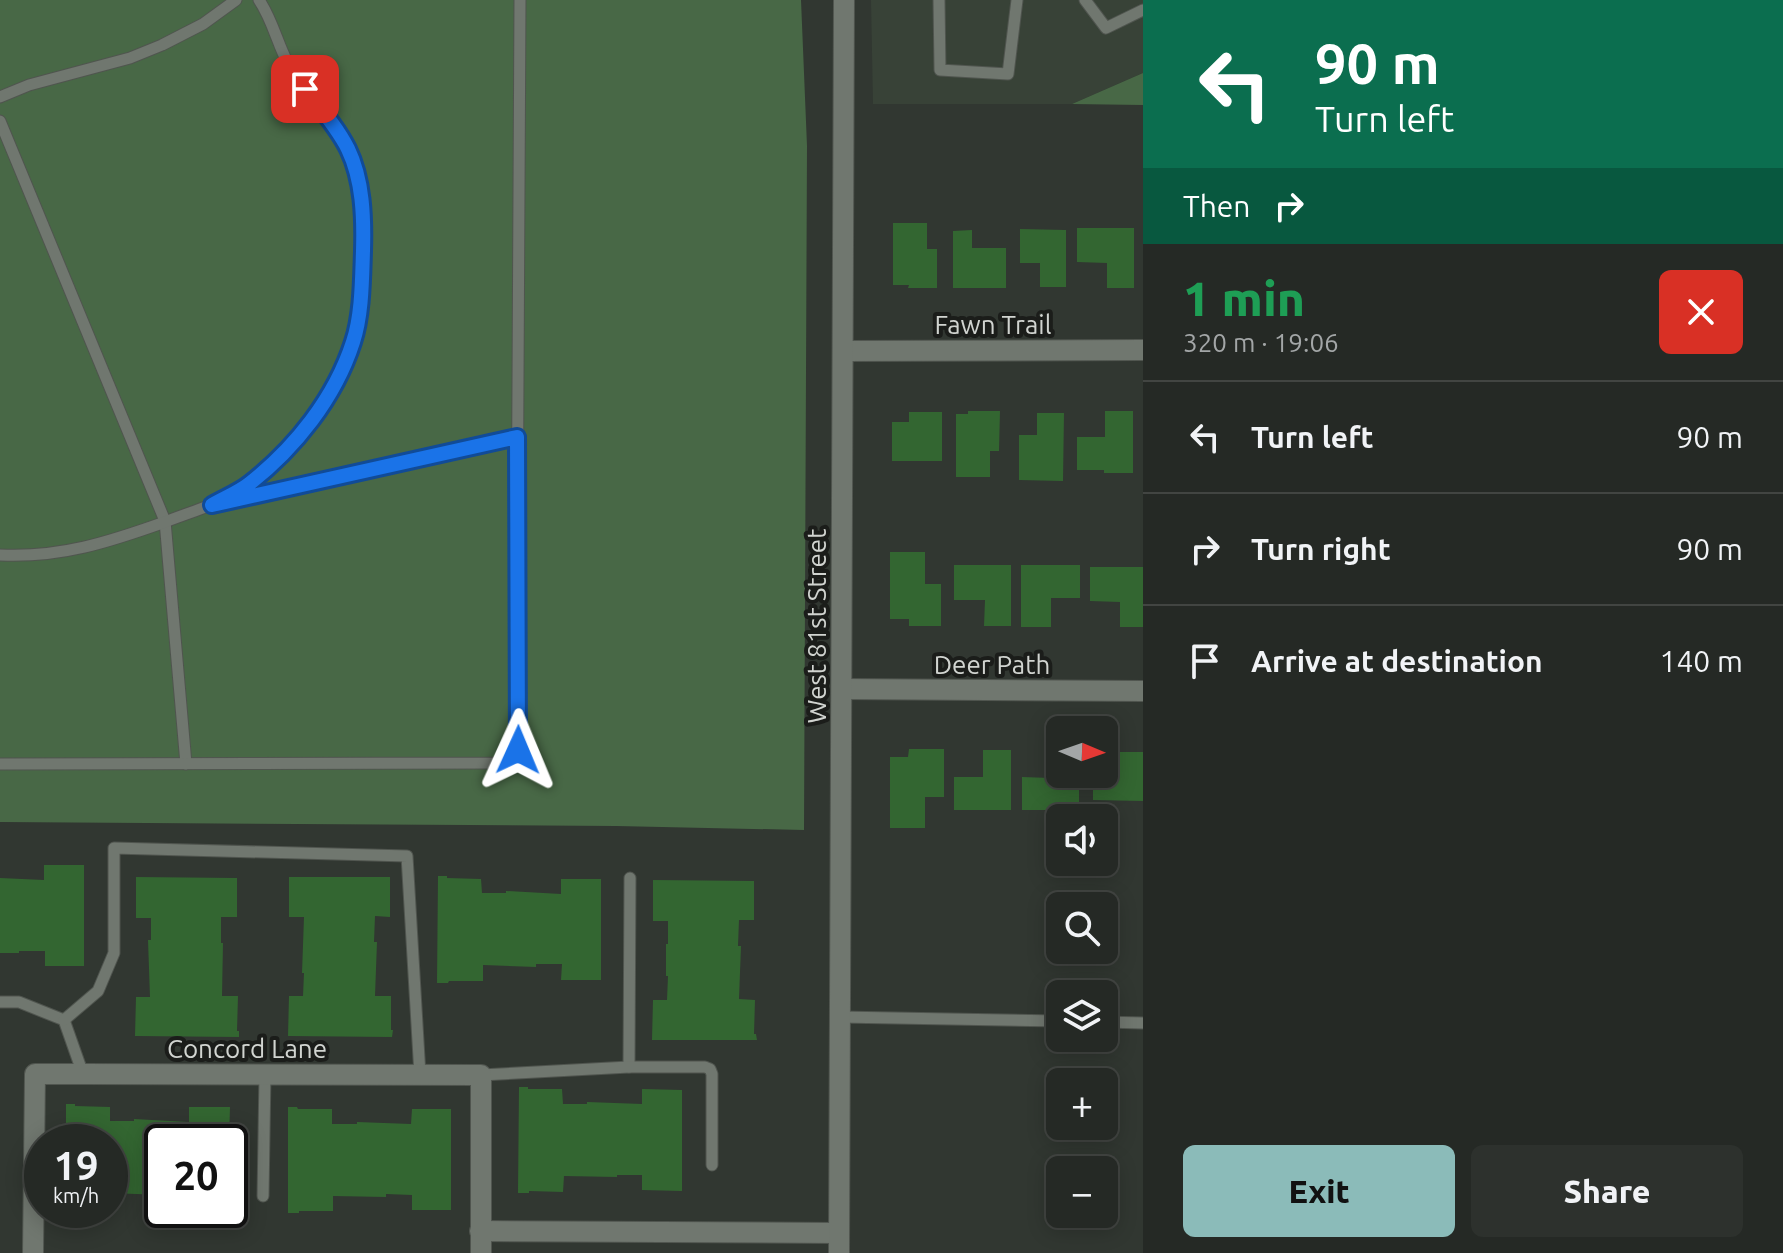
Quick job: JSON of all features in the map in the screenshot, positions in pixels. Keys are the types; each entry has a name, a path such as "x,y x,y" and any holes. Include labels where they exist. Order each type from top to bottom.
{"street":[{"name":"West 81st Street","path":"839,1243 844,0"},
{"name":"Fawn Trail","path":"843,351 1143,350"},
{"name":"Deer Path","path":"842,689 1143,691"},
{"name":"Concord Lane","path":"33,1253 35,1074 481,1075"},
{"path":"481,1075 481,1253"},
{"path":"480,1231 839,1243"}],"lane":[{"path":"0,97 29,85 141,53 203,24 236,0"},
{"path":"212,505 247,486 282,456 311,422 337,381 354,341 362,292 364,236 357,174 348,150 332,124 292,72 259,0"},
{"path":"0,764 498,763 514,758 519,742 517,437 520,0"},
{"path":"939,0 940,70 1008,74 1017,0"},
{"path":"1085,0 1106,28 1143,10"},
{"path":"0,121 165,521 186,764"},
{"path":"0,555 62,553 135,534 212,505 517,437"},
{"path":"64,1020 98,991 114,953 114,848 407,856 420,1075"},
{"path":"629,1067 630,878"},
{"path":"0,1002 19,1002 64,1020 83,1074"},
{"path":"840,1017 1046,1021"},
{"path":"1118,1022 1143,1023"},
{"path":"481,1075 629,1067 705,1067 712,1074 712,1165"},
{"path":"263,1196 265,1074"}],"shaded area":[{"path":"871,0 1143,0 1143,73 1072,104 873,104"}],"green space":[{"path":"0,0 801,0 807,146 804,830 0,822"},
{"path":"1143,73 1143,105 1072,104"}],"building":[{"path":"893,223 927,223 927,249 937,249 937,288 893,285"},
{"path":"1077,228 1134,228 1134,288 1107,288 1107,263 1077,262"},
{"path":"1020,229 1066,230 1066,287 1040,287 1040,263 1020,263"},
{"path":"972,230 972,248 1006,248 1006,288 953,288 953,231"},
{"path":"968,411 1000,411 999,451 990,451 990,477 956,477 956,414 968,414"},
{"path":"1105,411 1133,411 1133,473 1077,470 1077,437 1105,437"},
{"path":"909,412 942,412 942,461 892,461 892,422 909,422"},
{"path":"1037,413 1064,413 1063,481 1019,480 1019,435 1037,435"},
{"path":"890,552 925,552 925,584 941,584 941,626 909,626 909,619 890,619"},
{"path":"954,565 1011,565 1011,626 984,626 985,600 954,600"},
{"path":"1021,565 1080,565 1080,598 1051,598 1051,627 1021,627"},
{"path":"1090,567 1143,567 1143,627 1120,627 1120,602 1090,601"},
{"path":"909,749 944,749 944,797 925,797 925,828 890,828 890,757 908,757"},
{"path":"983,750 1011,750 1011,810 954,810 954,777 983,777"},
{"path":"1118,752 1143,752 1143,801 1093,800 1093,788 1118,788"},
{"path":"1022,777 1046,778 1046,788 1079,788 1079,804 1046,804 1046,810 1022,810"},
{"path":"44,865 84,865 84,966 45,966 45,951 0,953 0,878 44,880"},
{"path":"438,876 481,879 482,893 561,894 561,879 601,879 601,980 561,980 562,964 536,964 536,967 483,965 483,981 437,983"},
{"path":"136,877 237,878 237,917 221,917 221,943 222,996 238,996 239,1037 135,1036 136,997 150,997 148,940 151,940 151,918 136,918"},
{"path":"289,877 390,877 390,917 375,916 374,942 377,942 375,996 391,996 392,1037 288,1036 289,996 303,996 304,973 304,917 289,917"},
{"path":"653,880 754,881 754,920 739,920 739,999 755,1000 754,1034 757,1040 652,1040 653,1000 667,1000 668,976 668,921 653,921"},
{"path":"519,1087 562,1089 563,1104 642,1104 642,1089 682,1090 682,1191 642,1190 642,1175 617,1175 564,1176 563,1192 518,1193"},
{"path":"66,1104 110,1107 110,1121 189,1122 189,1107 230,1107 230,1124 144,1124 144,1194 128,1194 128,1124 66,1124"},
{"path":"288,1107 332,1109 332,1124 411,1124 412,1109 451,1109 451,1210 412,1210 412,1195 386,1194 386,1197 333,1196 333,1211 288,1213"}],"route":[{"path":"305,89 348,150 357,174 364,236 362,292 354,341 337,381 311,422 282,456 247,486 212,505 517,437 518,750"}]}
